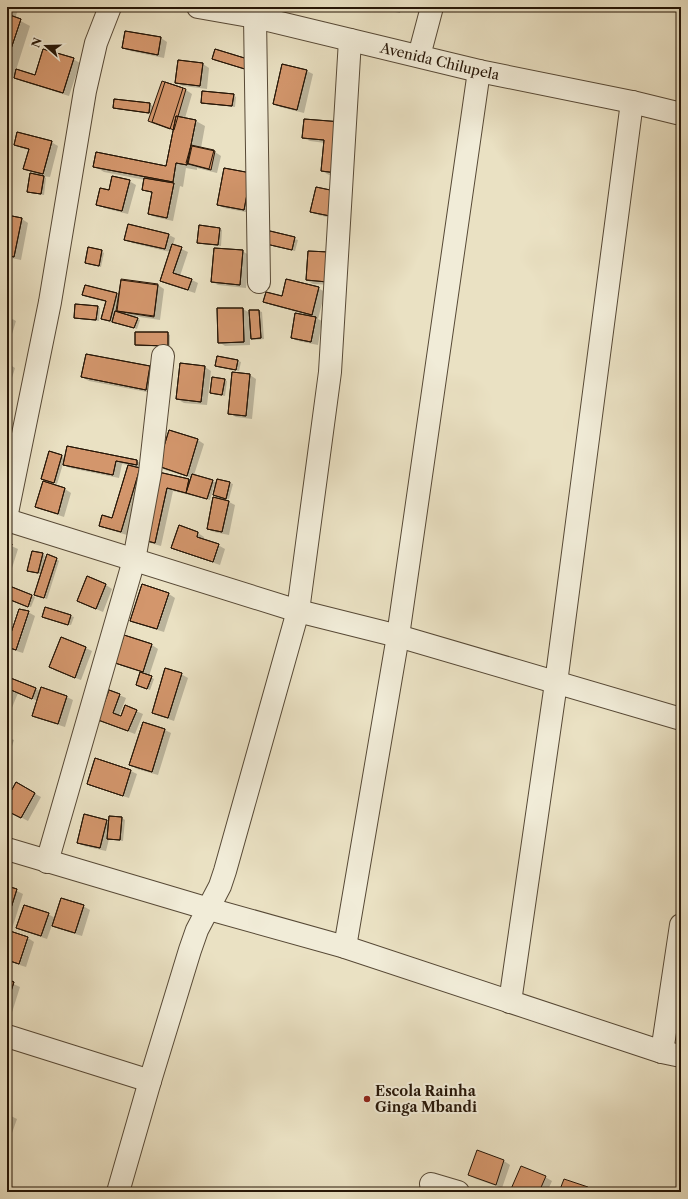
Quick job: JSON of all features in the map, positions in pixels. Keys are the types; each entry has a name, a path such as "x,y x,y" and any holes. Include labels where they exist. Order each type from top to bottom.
{"street":[{"path":"7,513 50,302 85,91 96,43 110,7"},
{"name":"Avenida Chilupela","path":"198,7 255,17 479,71 632,102 681,114"},
{"path":"419,56 432,7"},
{"path":"255,17 259,282"},
{"path":"118,1192 190,950 197,930 209,909 226,871 298,611 330,372 350,40"},
{"path":"345,947 398,636 479,71"},
{"path":"510,1002 556,683 632,102"},
{"path":"47,862 134,560 150,473 163,356"},
{"path":"7,520 298,611 398,636 681,719"},
{"path":"7,849 209,909 345,947 672,1054 681,925"},
{"path":"7,1036 150,1081"},
{"path":"431,1184 458,1192"}],"building":[{"path":"7,14 21,19 7,61"},
{"path":"7,14 21,19 7,61"},
{"path":"125,31 161,37 158,55 122,48"},
{"path":"125,31 161,37 158,55 122,48"},
{"path":"43,49 74,58 63,93 14,78 16,69 35,75"},
{"path":"43,49 74,58 63,93 14,78 16,69 35,75"},
{"path":"215,49 251,60 248,70 212,59"},
{"path":"215,49 251,60 248,70 212,59"},
{"path":"178,60 203,63 200,86 175,83"},
{"path":"178,60 203,63 200,86 175,83"},
{"path":"282,64 307,70 297,110 273,104"},
{"path":"282,64 307,70 297,110 273,104"},
{"path":"162,81 183,88 170,129 148,121"},
{"path":"165,82 186,89 174,130 152,122"},
{"path":"202,91 234,94 232,106 201,103"},
{"path":"202,91 234,94 232,106 201,103"},
{"path":"114,99 150,103 149,113 113,108"},
{"path":"114,99 150,103 149,113 113,108"},
{"path":"176,116 196,120 187,165 176,163 173,182 93,167 96,152 166,166"},
{"path":"176,116 196,120 187,165 176,163 173,182 93,167 96,152 166,166"},
{"path":"304,119 342,122 337,173 321,171 324,140 302,138"},
{"path":"304,119 342,122 337,173 321,171 324,140 302,138"},
{"path":"17,132 52,141 43,174 23,169 29,149 14,145"},
{"path":"17,132 52,141 43,174 23,169 29,149 14,145"},
{"path":"191,145 214,150 209,169 186,163"},
{"path":"192,146 215,151 211,170 188,164"},
{"path":"224,168 251,173 244,210 217,205"},
{"path":"224,168 251,173 244,210 217,205"},
{"path":"30,173 44,176 41,194 27,192"},
{"path":"30,173 44,176 41,194 27,192"},
{"path":"112,176 130,180 122,211 96,205 100,188 109,190"},
{"path":"112,176 130,180 122,211 96,205 100,188 109,190"},
{"path":"144,178 174,183 167,218 148,214 152,192 142,190"},
{"path":"144,178 174,183 167,218 148,214 152,192 142,190"},
{"path":"316,187 335,191 330,216 310,212"},
{"path":"316,187 335,191 330,216 310,212"},
{"path":"7,215 22,218 14,257 7,255"},
{"path":"7,215 22,218 14,257 7,255"},
{"path":"128,224 169,234 165,249 124,240"},
{"path":"128,224 169,234 165,249 124,240"},
{"path":"199,225 220,228 218,245 197,243"},
{"path":"199,225 220,228 218,245 197,243"},
{"path":"270,231 295,237 292,250 266,244"},
{"path":"270,231 295,237 292,250 266,244"},
{"path":"172,244 182,247 173,273 192,279 188,290 160,281"},
{"path":"172,244 182,247 173,273 192,279 188,290 160,281"},
{"path":"88,247 102,250 99,266 85,263"},
{"path":"88,247 102,250 99,266 85,263"},
{"path":"214,248 243,250 240,285 211,282"},
{"path":"214,248 243,250 240,285 211,282"},
{"path":"308,251 329,252 327,282 306,280"},
{"path":"308,251 329,252 327,282 306,280"},
{"path":"121,279 158,284 154,316 117,311"},
{"path":"286,279 319,287 312,315 263,302 266,292 282,296"},
{"path":"286,279 319,287 312,315 263,302 266,292 282,296"},
{"path":"121,280 158,285 154,317 116,311"},
{"path":"85,285 117,293 110,321 101,319 106,301 82,295"},
{"path":"85,285 117,293 110,321 101,319 106,301 82,295"},
{"path":"75,304 98,306 96,320 74,318"},
{"path":"75,304 98,306 96,320 74,318"},
{"path":"217,308 243,308 244,342 218,343"},
{"path":"217,308 243,308 244,342 218,343"},
{"path":"249,310 259,310 261,338 251,339"},
{"path":"249,310 259,310 261,338 251,339"},
{"path":"115,311 138,318 134,328 112,322"},
{"path":"115,311 138,318 134,328 112,322"},
{"path":"295,313 316,317 311,342 291,338"},
{"path":"295,313 316,317 311,342 291,338"},
{"path":"135,332 168,332 168,346 135,345"},
{"path":"135,332 168,332 168,346 135,345"},
{"path":"86,354 150,366 146,390 81,377"},
{"path":"86,354 150,366 146,390 81,377"},
{"path":"217,356 238,360 236,370 215,366"},
{"path":"217,356 238,360 236,370 215,366"},
{"path":"180,363 205,366 201,402 176,399"},
{"path":"180,363 205,366 201,402 176,399"},
{"path":"232,372 250,374 246,416 228,414"},
{"path":"232,372 250,374 246,416 228,414"},
{"path":"212,377 225,379 222,395 210,393"},
{"path":"212,377 225,379 222,395 210,393"},
{"path":"169,430 198,439 187,476 158,466"},
{"path":"169,430 198,439 187,476 158,466"},
{"path":"67,446 137,460 137,465 116,461 113,475 63,465"},
{"path":"67,446 137,460 137,465 116,461 113,475 63,465"},
{"path":"49,451 62,455 54,483 41,479"},
{"path":"49,451 62,455 54,483 41,479"},
{"path":"128,465 140,468 121,532 99,526 102,515 112,518"},
{"path":"128,465 140,468 121,532 99,526 102,515 112,518"},
{"path":"154,471 189,479 186,493 167,488 155,543 139,539"},
{"path":"154,471 189,479 186,493 167,488 155,543 139,539"},
{"path":"192,474 213,480 207,499 186,493"},
{"path":"192,474 213,480 207,499 186,493"},
{"path":"217,479 230,482 226,499 213,495"},
{"path":"217,479 230,482 226,499 213,495"},
{"path":"43,481 65,488 58,514 35,507"},
{"path":"43,481 65,488 58,514 35,507"},
{"path":"213,497 229,501 222,532 207,529"},
{"path":"213,497 229,501 222,532 207,529"},
{"path":"179,525 198,532 197,537 219,544 213,562 171,548"},
{"path":"179,525 198,532 197,537 219,544 213,562 171,548"},
{"path":"7,543 12,544 7,560"},
{"path":"7,543 12,544 7,560"},
{"path":"32,551 43,553 38,573 27,571"},
{"path":"32,551 43,553 38,573 27,571"},
{"path":"47,554 57,558 44,598 34,595"},
{"path":"47,554 57,558 44,598 34,595"},
{"path":"87,576 106,584 96,609 77,601"},
{"path":"87,576 106,584 96,609 77,601"},
{"path":"142,584 169,593 157,629 130,621"},
{"path":"142,584 169,593 157,629 130,621"},
{"path":"12,587 32,595 28,607 8,599"},
{"path":"12,587 32,595 28,607 8,599"},
{"path":"45,607 71,615 68,625 42,617"},
{"path":"45,607 71,615 68,625 42,617"},
{"path":"19,609 29,611 16,650 7,647 7,636 10,636"},
{"path":"19,609 29,611 16,650 7,647 7,636 10,636"},
{"path":"124,635 152,644 143,672 115,663"},
{"path":"124,635 152,644 143,672 115,663"},
{"path":"61,637 86,647 75,678 49,667"},
{"path":"61,637 86,647 75,678 49,667"},
{"path":"165,668 182,673 168,718 152,713"},
{"path":"165,668 182,673 168,718 152,713"},
{"path":"140,672 152,676 147,689 136,685"},
{"path":"140,672 152,676 147,689 136,685"},
{"path":"8,677 36,688 32,699 11,690 7,700"},
{"path":"8,677 36,688 32,699 11,690 7,700"},
{"path":"41,687 67,696 58,724 32,716"},
{"path":"41,687 67,696 58,724 32,716"},
{"path":"109,690 120,694 113,713 121,716 125,705 137,710 128,731 98,720"},
{"path":"109,690 120,694 113,713 121,716 125,705 137,710 128,731 98,720"},
{"path":"143,722 165,729 152,772 129,765"},
{"path":"143,722 165,729 152,772 129,765"},
{"path":"95,758 131,770 123,796 87,784"},
{"path":"95,758 131,770 123,796 87,784"},
{"path":"16,782 35,793 21,818 7,811 7,799"},
{"path":"16,782 35,793 21,818 7,811 7,799"},
{"path":"84,814 107,820 100,848 77,843"},
{"path":"84,814 107,820 100,848 77,843"},
{"path":"109,816 122,817 120,840 107,839"},
{"path":"109,816 122,817 120,840 107,839"},
{"path":"7,886 17,889 7,921"},
{"path":"7,886 17,889 7,921"},
{"path":"61,898 84,905 75,933 52,926"},
{"path":"61,898 84,905 75,933 52,926"},
{"path":"24,905 49,913 41,936 16,928"},
{"path":"24,905 49,913 41,936 16,928"},
{"path":"7,930 28,937 19,964 7,960"},
{"path":"7,930 28,937 19,964 7,960"},
{"path":"7,979 14,982 7,1004"},
{"path":"7,979 14,982 7,1004"},
{"path":"477,1150 504,1160 496,1185 468,1175"},
{"path":"521,1166 546,1176 539,1192 518,1192 511,1189"},
{"path":"564,1179 588,1187 586,1192 559,1192"}],"place":[{"name":"Escola Rainha Ginga Mbandi","path":"367,1099"}]}
